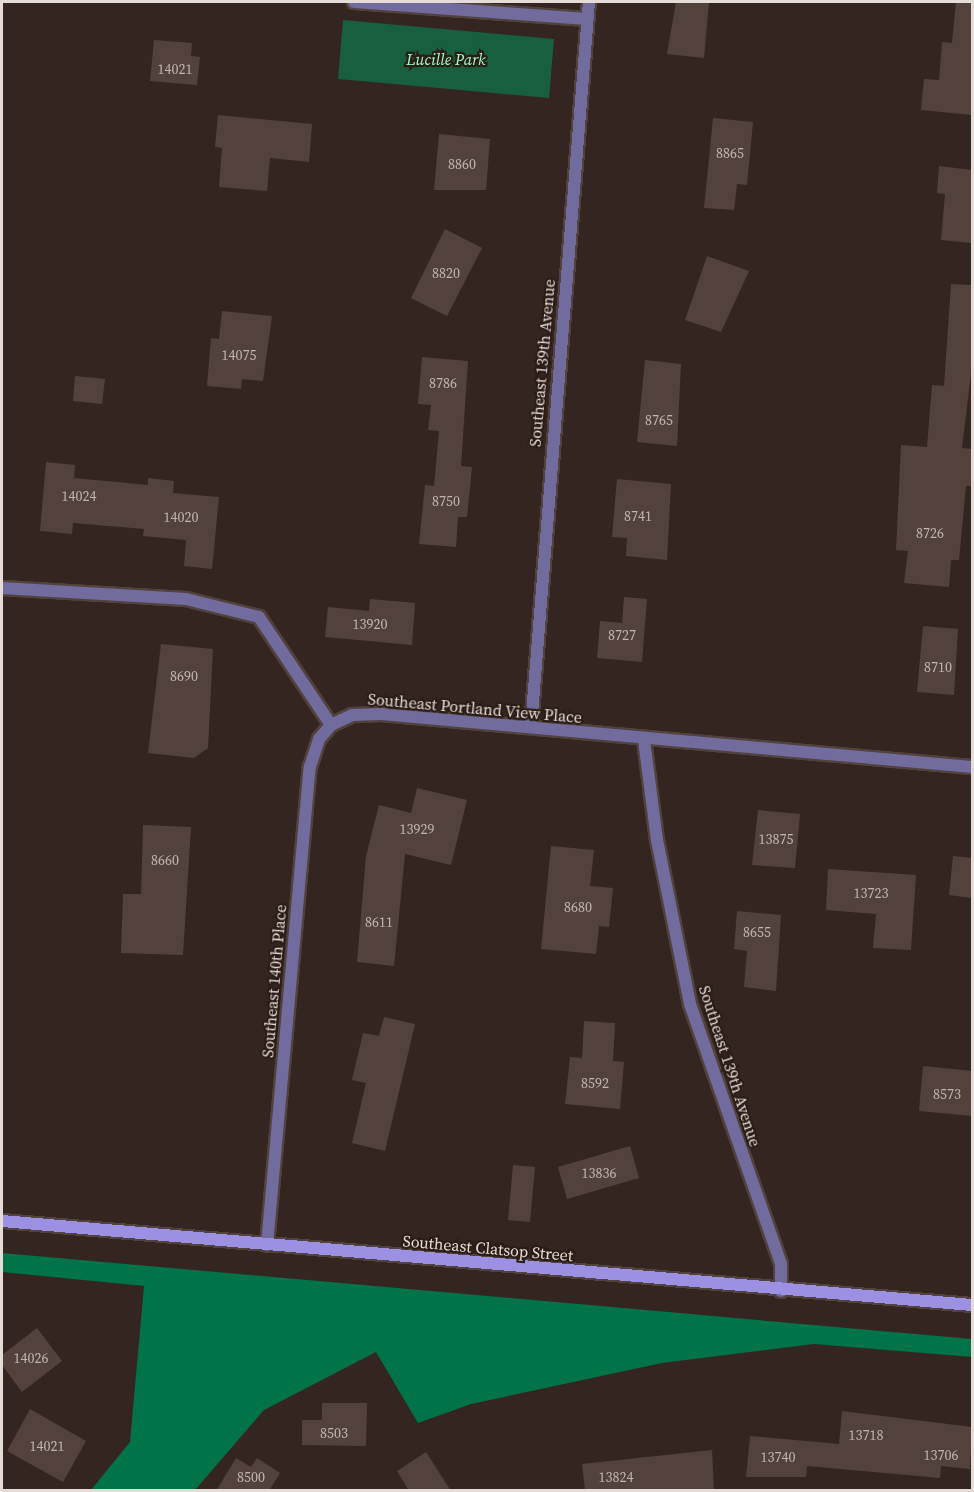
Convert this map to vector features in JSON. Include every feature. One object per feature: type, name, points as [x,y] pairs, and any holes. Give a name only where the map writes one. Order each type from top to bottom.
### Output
[{"type":"street","points":[[354,2],[587,19]]},
{"type":"street","name":"Southeast 139th Avenue","points":[[531,727],[589,2]]},
{"type":"street","points":[[2,588],[186,599],[259,617],[331,725]]},
{"type":"street","name":"Southeast Portland View Place","points":[[331,725],[352,715],[381,714],[531,727],[644,740],[972,767]]},
{"type":"street","name":"Southeast 140th Place","points":[[267,1245],[310,767],[319,739],[331,725]]},
{"type":"street","name":"Southeast 139th Avenue","points":[[644,740],[657,840],[690,1004],[781,1264],[781,1291]]},
{"type":"street","name":"Southeast Clatsop Street","points":[[2,1221],[781,1291],[972,1305]]},
{"type":"green space","name":"Lucille Park","points":[[343,20],[554,39],[549,98],[338,79]]},
{"type":"green space","points":[[2,1253],[972,1339],[972,1357],[814,1344],[662,1363],[471,1404],[418,1423],[376,1352],[264,1410],[195,1490],[91,1490],[130,1442],[144,1286],[2,1272]]},
{"type":"building","points":[[676,2],[709,2],[704,58],[667,54]]},
{"type":"building","points":[[956,2],[972,2],[972,115],[921,110],[924,79],[939,80],[942,42],[952,43]]},
{"type":"building","points":[[154,40],[192,43],[191,56],[200,57],[197,85],[150,81]]},
{"type":"building","points":[[218,115],[312,124],[309,162],[270,158],[267,191],[219,187],[222,148],[215,147]]},
{"type":"building","points":[[713,118],[753,122],[747,185],[737,184],[734,210],[704,208]]},
{"type":"building","points":[[439,134],[490,139],[486,190],[434,190]]},
{"type":"building","points":[[939,166],[972,170],[972,243],[941,240],[945,194],[937,193]]},
{"type":"building","points":[[445,229],[482,248],[447,316],[411,298]]},
{"type":"building","points":[[707,256],[749,271],[721,332],[685,320]]},
{"type":"building","points":[[951,284],[972,285],[972,365],[962,448],[972,449],[972,486],[966,486],[959,560],[951,560],[949,587],[904,583],[908,551],[896,550],[901,445],[927,447],[932,385],[944,386]]},
{"type":"building","points":[[222,311],[272,316],[263,381],[242,379],[241,389],[207,386],[211,338],[219,339]]},
{"type":"building","points":[[422,357],[468,361],[461,466],[472,467],[467,517],[458,517],[456,547],[419,544],[425,485],[434,486],[439,431],[428,430],[431,405],[418,404]]},
{"type":"building","points":[[645,360],[681,364],[677,446],[637,442]]},
{"type":"building","points":[[75,376],[105,379],[102,404],[73,401]]},
{"type":"building","points":[[46,462],[75,465],[74,478],[148,485],[148,478],[174,481],[173,493],[219,497],[212,569],[184,566],[186,540],[143,536],[144,529],[73,523],[72,534],[40,531]]},
{"type":"building","points":[[617,479],[671,484],[667,560],[626,556],[627,538],[612,537]]},
{"type":"building","points":[[624,597],[647,599],[642,662],[597,658],[600,621],[622,623]]},
{"type":"building","points":[[370,599],[415,603],[412,645],[325,637],[328,607],[369,611]]},
{"type":"building","points":[[923,626],[958,629],[954,695],[917,692]]},
{"type":"building","points":[[161,644],[213,649],[208,748],[194,758],[148,753]]},
{"type":"building","points":[[417,788],[467,800],[451,865],[405,854],[394,966],[357,962],[366,856],[379,805],[411,813]]},
{"type":"building","points":[[758,810],[800,814],[795,868],[752,865]]},
{"type":"building","points":[[143,825],[191,827],[183,955],[121,953],[123,894],[141,894]]},
{"type":"building","points":[[551,846],[594,850],[590,886],[613,888],[609,927],[599,926],[596,954],[541,949]]},
{"type":"building","points":[[953,856],[972,858],[972,898],[949,895]]},
{"type":"building","points":[[828,869],[916,875],[911,950],[873,948],[876,914],[826,910]]},
{"type":"building","points":[[737,911],[781,915],[776,991],[744,987],[747,951],[734,949]]},
{"type":"building","points":[[384,1017],[415,1024],[385,1151],[352,1143],[366,1083],[352,1080],[363,1033],[379,1036]]},
{"type":"building","points":[[584,1021],[615,1023],[613,1061],[624,1062],[620,1109],[565,1104],[570,1057],[582,1058]]},
{"type":"building","points":[[923,1066],[972,1071],[972,1116],[919,1111]]},
{"type":"building","points":[[630,1146],[639,1178],[567,1199],[558,1167]]},
{"type":"building","points":[[513,1165],[535,1167],[530,1222],[508,1220]]},
{"type":"building","points":[[37,1328],[62,1361],[22,1392],[2,1365],[2,1355]]},
{"type":"building","points":[[322,1403],[367,1403],[366,1446],[302,1445],[302,1420],[322,1420]]},
{"type":"building","points":[[30,1409],[86,1441],[63,1482],[7,1451]]},
{"type":"building","points":[[842,1411],[972,1427],[970,1469],[941,1466],[940,1478],[807,1466],[806,1477],[746,1477],[750,1436],[839,1444]]},
{"type":"building","points":[[712,1450],[714,1491],[585,1491],[582,1464]]},
{"type":"building","points":[[426,1452],[451,1491],[409,1491],[397,1471]]},
{"type":"building","points":[[236,1458],[251,1467],[257,1458],[280,1473],[269,1491],[216,1491]]}]
